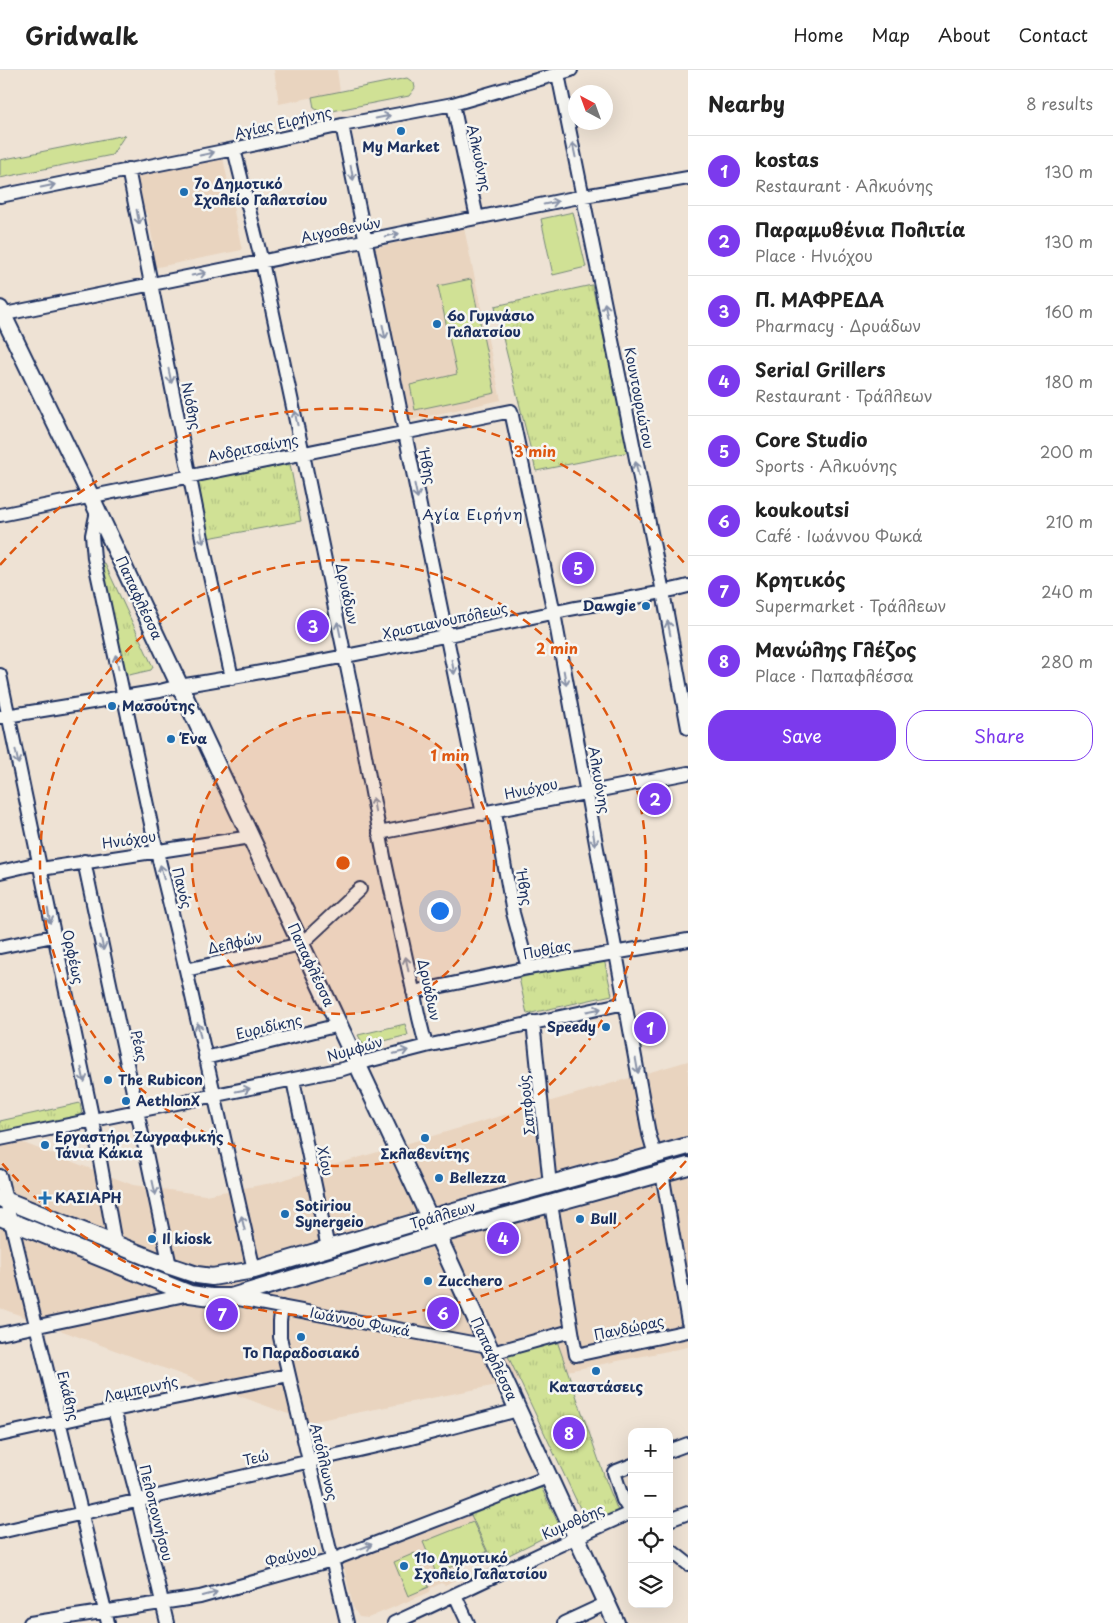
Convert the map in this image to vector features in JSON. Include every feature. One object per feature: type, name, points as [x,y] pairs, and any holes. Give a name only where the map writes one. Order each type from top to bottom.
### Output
[{"type":"street","name":"Αγίας Ειρήνης","points":[[0,196],[234,149],[342,125],[453,104],[571,70]]},
{"type":"street","name":"Κουντουριώτου","points":[[558,74],[584,196],[688,728]]},
{"type":"street","name":"Αλκυόνης","points":[[453,104],[477,218]]},
{"type":"street","name":"Ήβης","points":[[342,125],[446,636],[528,968]]},
{"type":"street","name":"Δρυάδων","points":[[234,149],[262,262],[362,739],[379,833],[426,1046]]},
{"type":"street","name":"Νιόβης","points":[[128,169],[232,678]]},
{"type":"street","name":"Αιγοσθενών","points":[[1,313],[584,196],[688,178]]},
{"type":"street","name":"Παπαφλέσσα","points":[[1,313],[94,504],[438,1235],[616,1623]]},
{"type":"street","name":"Αλκυόνης","points":[[511,411],[554,613],[615,952],[649,1134],[655,1155]]},
{"type":"street","name":"Ανδριτσαίνης","points":[[0,515],[94,504],[190,476],[511,411]]},
{"type":"street","name":"Πανός","points":[[94,504],[92,535],[94,558],[157,852],[186,970],[213,1096],[254,1270]]},
{"type":"street","name":"Χριστιανουπόλεως","points":[[4,716],[160,691],[345,657],[688,586]]},
{"type":"street","name":"Ορφέως","points":[[0,675],[4,716],[40,866],[53,936],[93,1121],[116,1244]]},
{"type":"street","name":"Ηνιόχου","points":[[379,833],[688,773]]},
{"type":"street","name":"Ηνιόχου","points":[[0,872],[157,852],[251,837]]},
{"type":"street","name":"Ρέας","points":[[84,861],[170,1266]]},
{"type":"street","points":[[301,944],[360,889]]},
{"type":"street","points":[[0,947],[53,936]]},
{"type":"street","name":"Πυθίας","points":[[413,992],[528,968],[688,940]]},
{"type":"street","name":"Δελφών","points":[[186,970],[301,944]]},
{"type":"street","name":"Νυμφών","points":[[93,1121],[343,1069],[426,1046],[625,1003]]},
{"type":"street","name":"Σαπφούς","points":[[534,1022],[550,1185]]},
{"type":"street","name":"Ευριδίκης","points":[[205,1058],[339,1026]]},
{"type":"street","name":"Χίου","points":[[293,1080],[328,1248]]},
{"type":"street","points":[[0,1139],[93,1121]]},
{"type":"street","name":"Τράλλεων","points":[[170,1266],[197,1274],[218,1276],[254,1270],[688,1146]]},
{"type":"street","name":"Τράλλεων","points":[[190,1294],[231,1297],[438,1235],[688,1166]]},
{"type":"street","points":[[662,1173],[688,1322]]},
{"type":"street","name":"Εκάβης","points":[[0,1176],[3,1222],[36,1326],[107,1617]]},
{"type":"street","points":[[3,1199],[170,1266]]},
{"type":"street","points":[[490,1350],[571,1332],[551,1204]]},
{"type":"street","points":[[3,1222],[190,1294]]},
{"type":"street","points":[[0,1334],[190,1294]]},
{"type":"street","name":"Ιωάννου Φωκά","points":[[231,1297],[490,1350]]},
{"type":"street","name":"Απόλλωνος","points":[[282,1307],[280,1337],[346,1622]]},
{"type":"street","name":"Πανδώρας","points":[[571,1332],[576,1355],[688,1330]]},
{"type":"street","name":"Λαμπρινής","points":[[0,1435],[288,1375]]},
{"type":"street","name":"Πελοποννήσου","points":[[114,1410],[138,1500],[167,1623]]},
{"type":"street","name":"Τεώ","points":[[0,1532],[407,1439],[518,1410]]},
{"type":"street","points":[[673,1450],[688,1444]]},
{"type":"street","points":[[628,1467],[614,1472],[623,1500],[628,1509]]},
{"type":"street","name":"Φαύνου","points":[[30,1623],[107,1617],[162,1602],[200,1597],[332,1560],[548,1476]]},
{"type":"street","points":[[673,1519],[688,1513]]},
{"type":"street","name":"Κυμοθόης","points":[[394,1623],[455,1596],[576,1536],[628,1515]]},
{"type":"street","points":[[673,1552],[687,1562]]},
{"type":"street","points":[[455,1596],[468,1623]]},
{"type":"street","points":[[564,1623],[607,1604]]},
{"type":"shaded area","points":[[274,70],[337,70],[340,92],[279,104]]},
{"type":"shaded area","name":"7ο Δημοτικό Σχολείο Γαλατσίου","points":[[222,153],[242,250],[153,268],[151,249],[154,247],[147,213],[142,214],[135,171]]},
{"type":"shaded area","name":"6ο Γυμνάσιο Γαλατσίου","points":[[464,228],[501,400],[410,420],[373,248]]},
{"type":"shaded area","points":[[688,1061],[688,1347],[310,1422],[0,1308],[0,1134],[133,1185],[205,1195],[272,1183]]},
{"type":"shaded area","name":"11ο Δημοτικό Σχολείο Γαλατσίου","points":[[471,1515],[489,1554],[461,1567],[464,1575],[445,1585],[441,1583],[431,1588],[430,1592],[368,1618],[359,1617],[353,1607],[343,1564]]},
{"type":"green space","points":[[407,78],[414,83],[415,88],[409,96],[322,113],[314,108],[312,97]]},
{"type":"green space","points":[[125,135],[112,155],[0,178],[0,160]]},
{"type":"green space","points":[[573,212],[586,267],[553,275],[541,219]]},
{"type":"green space","points":[[471,279],[495,393],[415,410],[410,385],[457,374],[438,286]]},
{"type":"green space","points":[[592,285],[629,452],[536,471],[495,306]]},
{"type":"green space","points":[[290,464],[301,521],[208,538],[198,481]]},
{"type":"green space","points":[[103,563],[153,667],[151,670],[129,675],[126,673]]},
{"type":"green space","points":[[604,959],[612,995],[527,1014],[519,978]]},
{"type":"green space","points":[[405,1024],[408,1035],[364,1046],[358,1035]]},
{"type":"green space","points":[[80,1103],[83,1120],[0,1137],[0,1121]]},
{"type":"green space","points":[[556,1338],[618,1511],[587,1523],[507,1354]]},
{"type":"green space","points":[[541,1487],[561,1529],[493,1563],[471,1515]]},
{"type":"green space","points":[[473,1522],[487,1552],[436,1573],[423,1542]]},
{"type":"green space","points":[[415,1553],[429,1587],[408,1596],[394,1562]]},
{"type":"place","name":"My Market","points":[[401,131]]},
{"type":"place","name":"7ο Δημοτικό Σχολείο Γαλατσίου","points":[[184,192]]},
{"type":"place","name":"6ο Γυμνάσιο Γαλατσίου","points":[[437,324]]},
{"type":"place","name":"Core Studio","points":[[578,568]]},
{"type":"place","name":"Dawgie","points":[[646,606]]},
{"type":"place","name":"Π. ΜΑΦΡΕΔΑ","points":[[313,626]]},
{"type":"place","name":"Μασούτης","points":[[112,706]]},
{"type":"place","name":"Ένα","points":[[171,739]]},
{"type":"place","name":"Παραμυθένια Πολιτία","points":[[655,799]]},
{"type":"place","name":"Speedy","points":[[606,1027]]},
{"type":"place","name":"kostas","points":[[650,1028]]},
{"type":"place","name":"The Rubicon","points":[[108,1080]]},
{"type":"place","name":"AethlonX","points":[[126,1101]]},
{"type":"place","name":"Σκλαβενίτης","points":[[425,1138]]},
{"type":"place","name":"Εργαστήρι Ζωγραφικής Τάνια Κάκια","points":[[45,1145]]},
{"type":"place","name":"Bellezza","points":[[439,1178]]},
{"type":"place","name":"ΚΑΣΙΑΡΗ","points":[[45,1198]]},
{"type":"place","name":"Sotiriou Synergeio","points":[[285,1214]]},
{"type":"place","name":"Bull","points":[[580,1219]]},
{"type":"place","name":"Serial Grillers","points":[[503,1238]]},
{"type":"place","name":"Il kiosk","points":[[152,1239]]},
{"type":"place","name":"Zucchero","points":[[428,1281]]},
{"type":"place","name":"koukoutsi","points":[[443,1313]]},
{"type":"place","name":"Κρητικός","points":[[222,1314]]},
{"type":"place","name":"Το Παραδοσιακό","points":[[301,1337]]},
{"type":"place","name":"Καταστάσεις","points":[[596,1371]]},
{"type":"place","name":"Μανώλης Γλέζος","points":[[569,1433]]},
{"type":"place","name":"11ο Δημοτικό Σχολείο Γαλατσίου","points":[[404,1566]]},
{"type":"district","name":"Αγία Ειρήνη","points":[[473,515]]}]
